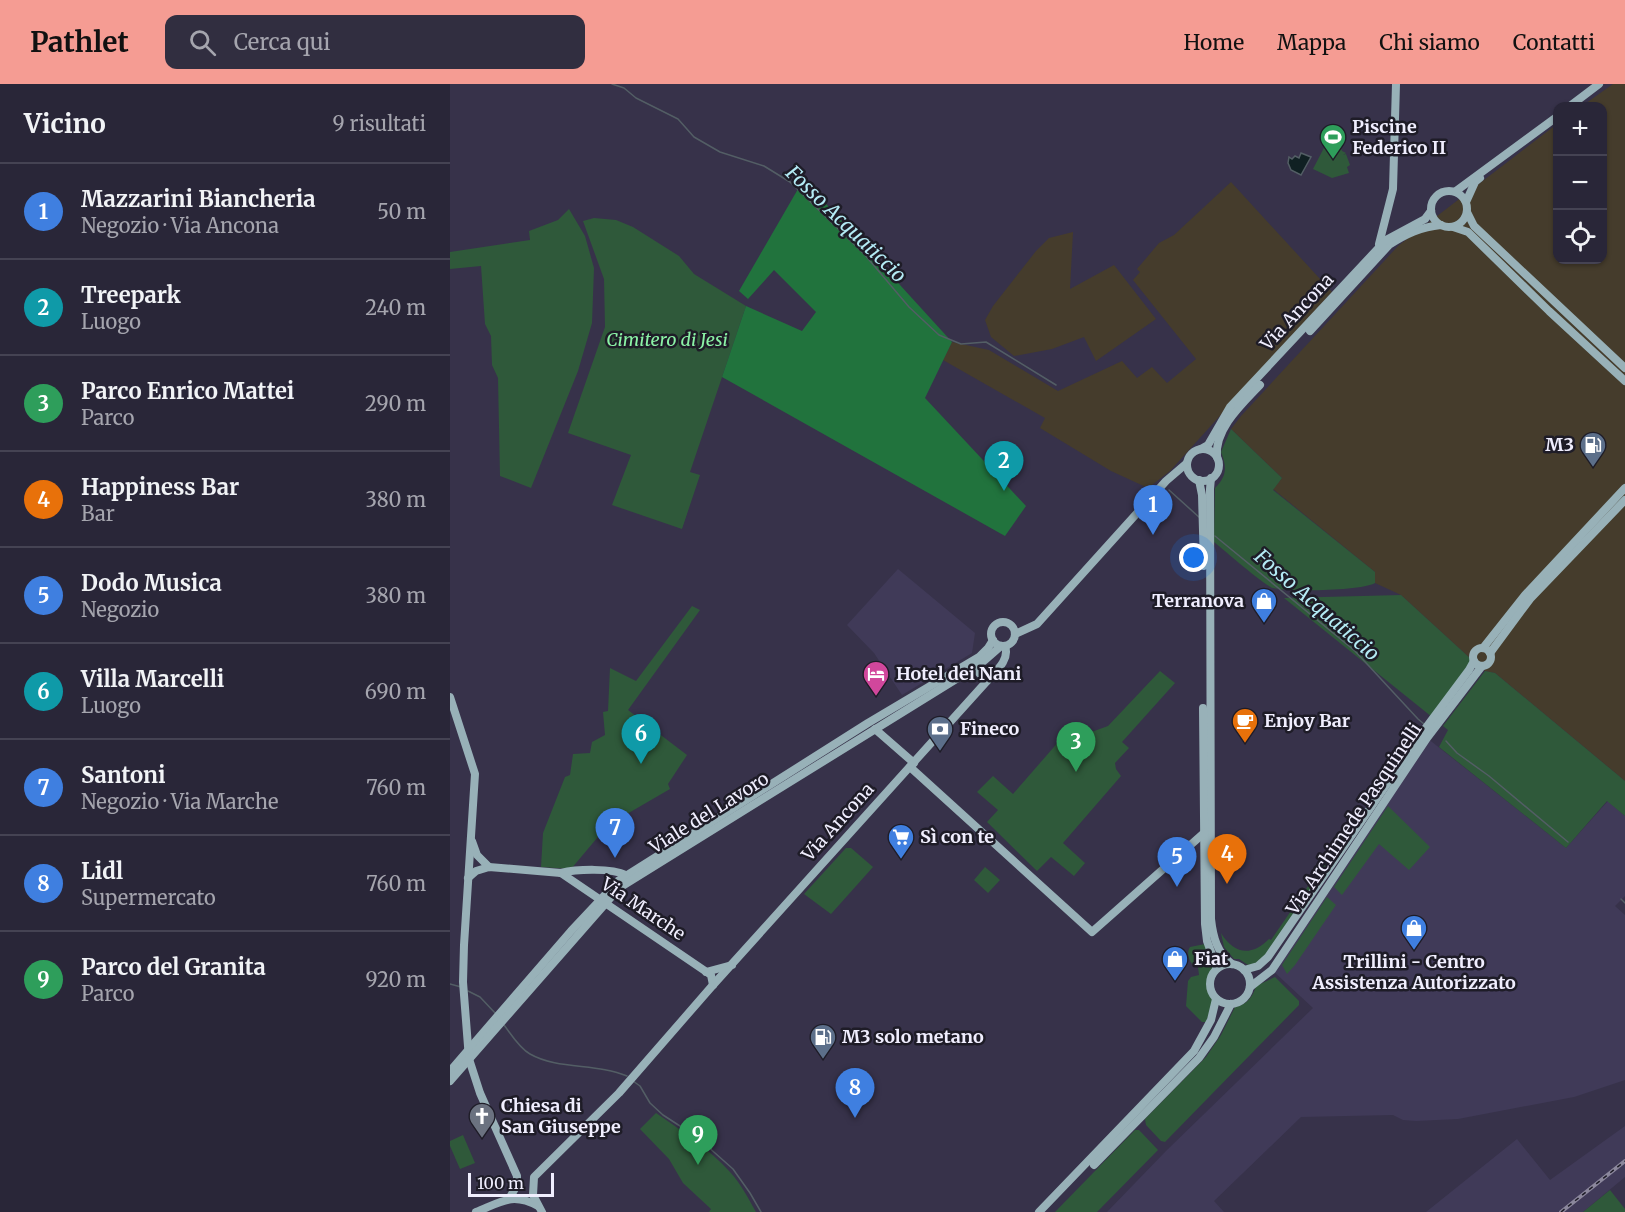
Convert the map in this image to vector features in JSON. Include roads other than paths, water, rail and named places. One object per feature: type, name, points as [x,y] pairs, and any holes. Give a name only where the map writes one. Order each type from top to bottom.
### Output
[{"type":"main road","points":[[1374,253],[1381,240],[1393,189],[1396,84]]},
{"type":"main road","points":[[1575,102],[1599,84]]},
{"type":"main road","name":"Via Ancona","points":[[1201,449],[1208,445],[1230,407],[1386,240],[1425,219],[1437,195],[1444,191],[1456,191],[1553,119]]},
{"type":"main road","name":"Via Ancona","points":[[1467,212],[1467,202],[1475,182],[1500,158]]},
{"type":"main road","points":[[1456,191],[1467,202]]},
{"type":"main road","points":[[1431,211],[1434,219],[1441,225]]},
{"type":"main road","points":[[1453,227],[1462,222],[1467,212]]},
{"type":"main road","points":[[1467,212],[1474,226],[1625,368]]},
{"type":"main road","name":"Via Ancona","points":[[1217,457],[1216,451],[1222,433],[1236,410],[1389,245],[1425,226],[1453,227]]},
{"type":"main road","points":[[1453,227],[1468,232],[1625,381]]},
{"type":"main road","points":[[1014,630],[1037,624],[1166,481],[1187,463],[1192,454],[1201,449],[1209,450],[1217,457],[1218,470],[1211,478],[1209,489],[1210,919],[1220,952],[1244,970],[1249,978],[1250,987],[1244,999],[1231,1004],[1223,1003],[1216,999],[1210,986],[1212,973],[1224,964],[1233,964]]},
{"type":"main road","points":[[1187,463],[1188,470],[1196,478],[1202,495],[1205,924],[1207,941],[1217,968]]},
{"type":"main road","points":[[1166,481],[1211,478]]},
{"type":"main road","name":"Via Archimede Pasquinelli","points":[[1487,651],[1525,595],[1625,488]]},
{"type":"main road","name":"Via Archimede Pasquinelli","points":[[1250,987],[1272,970],[1478,663],[1475,652],[1487,651],[1530,599],[1625,500]]},
{"type":"main road","name":"Viale del Lavoro","points":[[450,1081],[491,1029],[515,1001],[603,901],[626,875],[868,723],[979,657],[993,640],[992,629],[996,624],[1007,622],[1014,630],[1014,640],[974,668],[626,884],[603,901]]},
{"type":"main road","points":[[993,640],[1003,646]]},
{"type":"main road","name":"Via Ancona","points":[[534,1177],[619,1093],[713,985],[987,681],[1002,664],[1007,653],[1003,646]]},
{"type":"main road","name":"Via Archimede Pasquinelli","points":[[1244,970],[1251,970],[1268,957],[1478,663],[1490,661],[1487,651]]},
{"type":"main road","points":[[974,668],[987,681]]},
{"type":"main road","points":[[450,697],[475,774],[463,982],[469,1059],[480,1093],[517,1176],[517,1185],[509,1199]]},
{"type":"main road","points":[[875,729],[1092,932],[1204,833]]},
{"type":"main road","points":[[471,837],[474,850],[489,867]]},
{"type":"main road","points":[[469,861],[482,861]]},
{"type":"main road","points":[[468,878],[476,871],[489,867]]},
{"type":"main road","name":"Via Marche","points":[[489,867],[561,873],[576,870],[615,871],[626,875]]},
{"type":"main road","name":"Via Marche","points":[[561,873],[706,972],[713,978],[713,985]]},
{"type":"main road","points":[[706,972],[732,964]]},
{"type":"main road","points":[[1039,1212],[1194,1051],[1211,1020],[1216,999]]},
{"type":"main road","points":[[1047,1212],[1199,1058],[1214,1037],[1231,1004]]},
{"type":"main road","name":"Viale del Lavoro","points":[[450,1071],[491,1029]]},
{"type":"main road","points":[[517,1176],[526,1179],[534,1177],[532,1188],[540,1209]]},
{"type":"main road","points":[[476,1212],[509,1199],[520,1198],[540,1209]]},
{"type":"waterway","name":"Fosso Acquaticcio","points":[[612,84],[624,88],[636,98],[678,119],[694,137],[720,152],[764,166],[790,182],[865,255],[909,307],[939,335],[961,344],[986,342],[1056,385]]},
{"type":"waterway","points":[[1169,490],[1200,518]]},
{"type":"waterway","name":"Fosso Acquaticcio","points":[[1215,536],[1355,651],[1424,724]]},
{"type":"waterway","name":"Fosso Acquaticcio","points":[[1446,741],[1457,753],[1489,776],[1568,842]]},
{"type":"waterway","name":"Fosso Acquaticcio","points":[[1621,899],[1625,903]]},
{"type":"waterway","points":[[450,984],[461,987]]},
{"type":"waterway","points":[[468,991],[480,997],[496,1014]]},
{"type":"waterway","points":[[504,1025],[522,1048],[541,1059],[565,1065],[603,1069],[627,1076]]},
{"type":"waterway","points":[[633,1081],[640,1086],[650,1103],[663,1115],[697,1137],[733,1169],[761,1212]]},
{"type":"railway","points":[[1561,1212],[1625,1161]]},
{"type":"place","name":"Piscine Federico II","points":[[1333,160]]},
{"type":"place","name":"M3","points":[[1593,468]]},
{"type":"place","name":"Treepark","points":[[1004,491]]},
{"type":"place","name":"Mazzarini Biancheria","points":[[1153,535]]},
{"type":"place","name":"Terranova","points":[[1264,624]]},
{"type":"place","name":"Hotel dei Nani","points":[[876,697]]},
{"type":"place","name":"Enjoy Bar","points":[[1245,744]]},
{"type":"place","name":"Fineco","points":[[940,752]]},
{"type":"place","name":"Villa Marcelli","points":[[641,764]]},
{"type":"place","name":"Parco Enrico Mattei","points":[[1076,772]]},
{"type":"place","name":"Santoni","points":[[615,858]]},
{"type":"place","name":"Sì con te","points":[[901,860]]},
{"type":"place","name":"Happiness Bar","points":[[1227,884]]},
{"type":"place","name":"Dodo Musica","points":[[1177,887]]},
{"type":"place","name":"Trillini - Centro Assistenza Autorizzato","points":[[1414,951]]},
{"type":"place","name":"Fiat","points":[[1175,982]]},
{"type":"place","name":"M3 solo metano","points":[[823,1060]]},
{"type":"place","name":"Lidl","points":[[855,1118]]},
{"type":"place","name":"Chiesa di San Giuseppe","points":[[482,1139]]},
{"type":"place","name":"Parco del Granita","points":[[698,1165]]},
{"type":"park label","name":"Cimitero di Jesi","points":[[667,340]]}]
